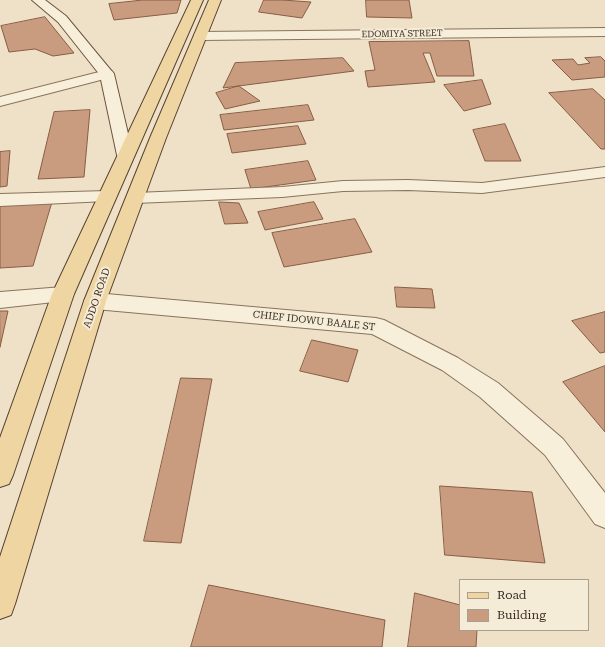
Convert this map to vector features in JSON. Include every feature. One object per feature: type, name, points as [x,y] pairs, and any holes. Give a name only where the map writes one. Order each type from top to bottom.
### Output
[{"type":"main road","points":[[0,475],[63,294],[125,155],[197,0]]},
{"type":"main road","name":"ADDO ROAD","points":[[0,604],[95,301],[214,0]]},
{"type":"street","points":[[38,0],[62,19],[107,74],[125,155]]},
{"type":"street","name":"EDOMIYA STREET","points":[[200,36],[605,32]]},
{"type":"street","points":[[0,102],[107,74]]},
{"type":"street","points":[[135,198],[282,192],[343,186],[408,185],[482,188],[605,172]]},
{"type":"street","points":[[0,200],[107,196]]},
{"type":"street","points":[[0,300],[63,294]]},
{"type":"street","name":"CHIEF IDOWU BAALE ST","points":[[95,301],[376,326],[450,364],[489,390],[554,447],[605,515]]},
{"type":"building","points":[[143,0],[181,0],[177,13],[114,20],[109,4]]},
{"type":"building","points":[[264,0],[311,2],[302,18],[259,12]]},
{"type":"building","points":[[366,0],[409,0],[412,18],[367,17]]},
{"type":"building","points":[[45,17],[74,53],[53,56],[35,49],[9,52],[1,26]]},
{"type":"building","points":[[469,41],[474,76],[437,76],[430,53],[423,53],[435,82],[368,87],[365,71],[375,70],[369,42]]},
{"type":"building","points":[[601,57],[605,61],[605,77],[572,80],[552,60],[573,59],[578,65],[590,63],[585,58]]},
{"type":"building","points":[[343,58],[354,71],[223,88],[235,63]]},
{"type":"building","points":[[482,80],[491,104],[464,111],[444,85]]},
{"type":"building","points":[[239,86],[260,101],[225,109],[216,93]]},
{"type":"building","points":[[593,89],[605,100],[605,149],[601,149],[549,93]]},
{"type":"building","points":[[308,105],[314,120],[224,130],[220,115]]},
{"type":"building","points":[[90,110],[84,177],[38,179],[54,112]]},
{"type":"building","points":[[505,124],[521,161],[485,161],[473,130]]},
{"type":"building","points":[[298,126],[306,144],[232,153],[227,134]]},
{"type":"building","points":[[10,151],[7,186],[0,187],[0,152]]},
{"type":"building","points":[[308,161],[316,180],[251,189],[245,170]]},
{"type":"building","points":[[52,202],[33,266],[0,268],[0,204]]},
{"type":"building","points":[[219,202],[239,203],[248,223],[225,224]]},
{"type":"building","points":[[314,202],[323,219],[265,230],[258,212]]},
{"type":"building","points":[[355,219],[372,252],[284,267],[272,233]]},
{"type":"building","points":[[395,287],[432,289],[435,308],[397,307]]},
{"type":"building","points":[[0,311],[8,311],[0,347]]},
{"type":"building","points":[[605,312],[605,352],[600,353],[572,321]]},
{"type":"building","points":[[312,340],[358,350],[348,382],[300,371]]},
{"type":"building","points":[[605,366],[605,432],[563,382]]},
{"type":"building","points":[[181,378],[212,379],[181,543],[144,541]]},
{"type":"building","points":[[440,486],[532,492],[545,563],[445,555]]},
{"type":"building","points":[[209,585],[385,620],[382,647],[191,647]]},
{"type":"building","points":[[415,593],[459,605],[459,631],[477,631],[476,647],[408,647]]}]
